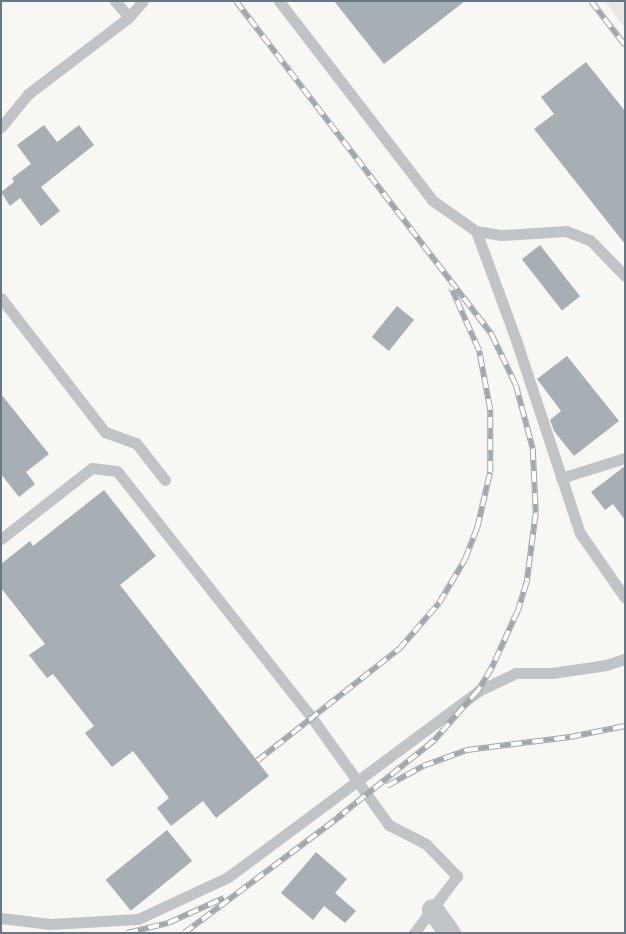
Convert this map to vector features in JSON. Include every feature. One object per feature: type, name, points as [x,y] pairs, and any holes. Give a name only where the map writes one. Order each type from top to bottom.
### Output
[{"type":"street","points":[[433,910],[450,933]]},
{"type":"lane","points":[[115,1],[129,17]]},
{"type":"lane","points":[[1,127],[28,94],[129,17],[143,1]]},
{"type":"lane","points":[[279,1],[432,200],[476,231],[502,235],[566,231],[590,240],[625,276]]},
{"type":"lane","points":[[476,231],[516,340],[580,533],[625,598]]},
{"type":"lane","points":[[1,298],[104,432],[136,443],[165,480]]},
{"type":"lane","points":[[561,478],[625,458]]},
{"type":"lane","points":[[1,539],[92,468],[117,471],[358,779],[389,825],[426,844],[457,876],[414,933]]},
{"type":"lane","points":[[1,918],[50,924],[138,919],[228,877],[478,691],[516,673],[552,673],[606,665],[625,659]]},
{"type":"shaded area","points":[[604,1],[625,1],[625,28]]},
{"type":"building","points":[[334,1],[465,1],[384,64]]},
{"type":"building","points":[[586,62],[625,111],[625,244],[534,129],[554,114],[541,97]]},
{"type":"building","points":[[44,125],[57,142],[79,125],[94,145],[41,187],[60,211],[41,226],[20,198],[10,206],[1,192],[14,182],[12,178],[31,164],[17,145]]},
{"type":"building","points":[[540,245],[580,296],[562,310],[522,259]]},
{"type":"building","points":[[397,306],[414,320],[389,351],[372,337]]},
{"type":"building","points":[[567,356],[619,421],[574,456],[554,431],[550,420],[561,411],[537,379]]},
{"type":"building","points":[[1,394],[49,454],[26,472],[35,484],[19,497],[1,474]]},
{"type":"building","points":[[625,466],[625,520],[613,504],[605,510],[591,492]]},
{"type":"building","points":[[104,490],[156,556],[120,585],[269,776],[216,818],[203,801],[171,826],[157,808],[169,798],[133,751],[112,767],[85,733],[94,726],[53,674],[47,678],[29,655],[45,644],[1,588],[1,564],[30,541],[33,546]]},
{"type":"building","points":[[167,830],[192,861],[131,911],[106,880]]},
{"type":"building","points":[[316,852],[347,879],[335,893],[356,911],[345,923],[324,906],[313,920],[281,893]]},
{"type":"railway","points":[[236,1],[492,335],[516,385],[533,449],[536,513],[527,582],[518,611],[492,668],[478,691],[434,741],[338,818]]},
{"type":"railway","points":[[591,1],[625,45]]},
{"type":"railway","points":[[257,761],[399,649],[439,603],[465,559],[477,528],[490,472],[490,410],[479,351],[451,288]]},
{"type":"railway","points":[[387,786],[423,766],[467,750],[570,737],[625,726]]},
{"type":"railway","points":[[184,933],[343,814]]},
{"type":"railway","points":[[127,933],[168,923],[224,898]]}]
